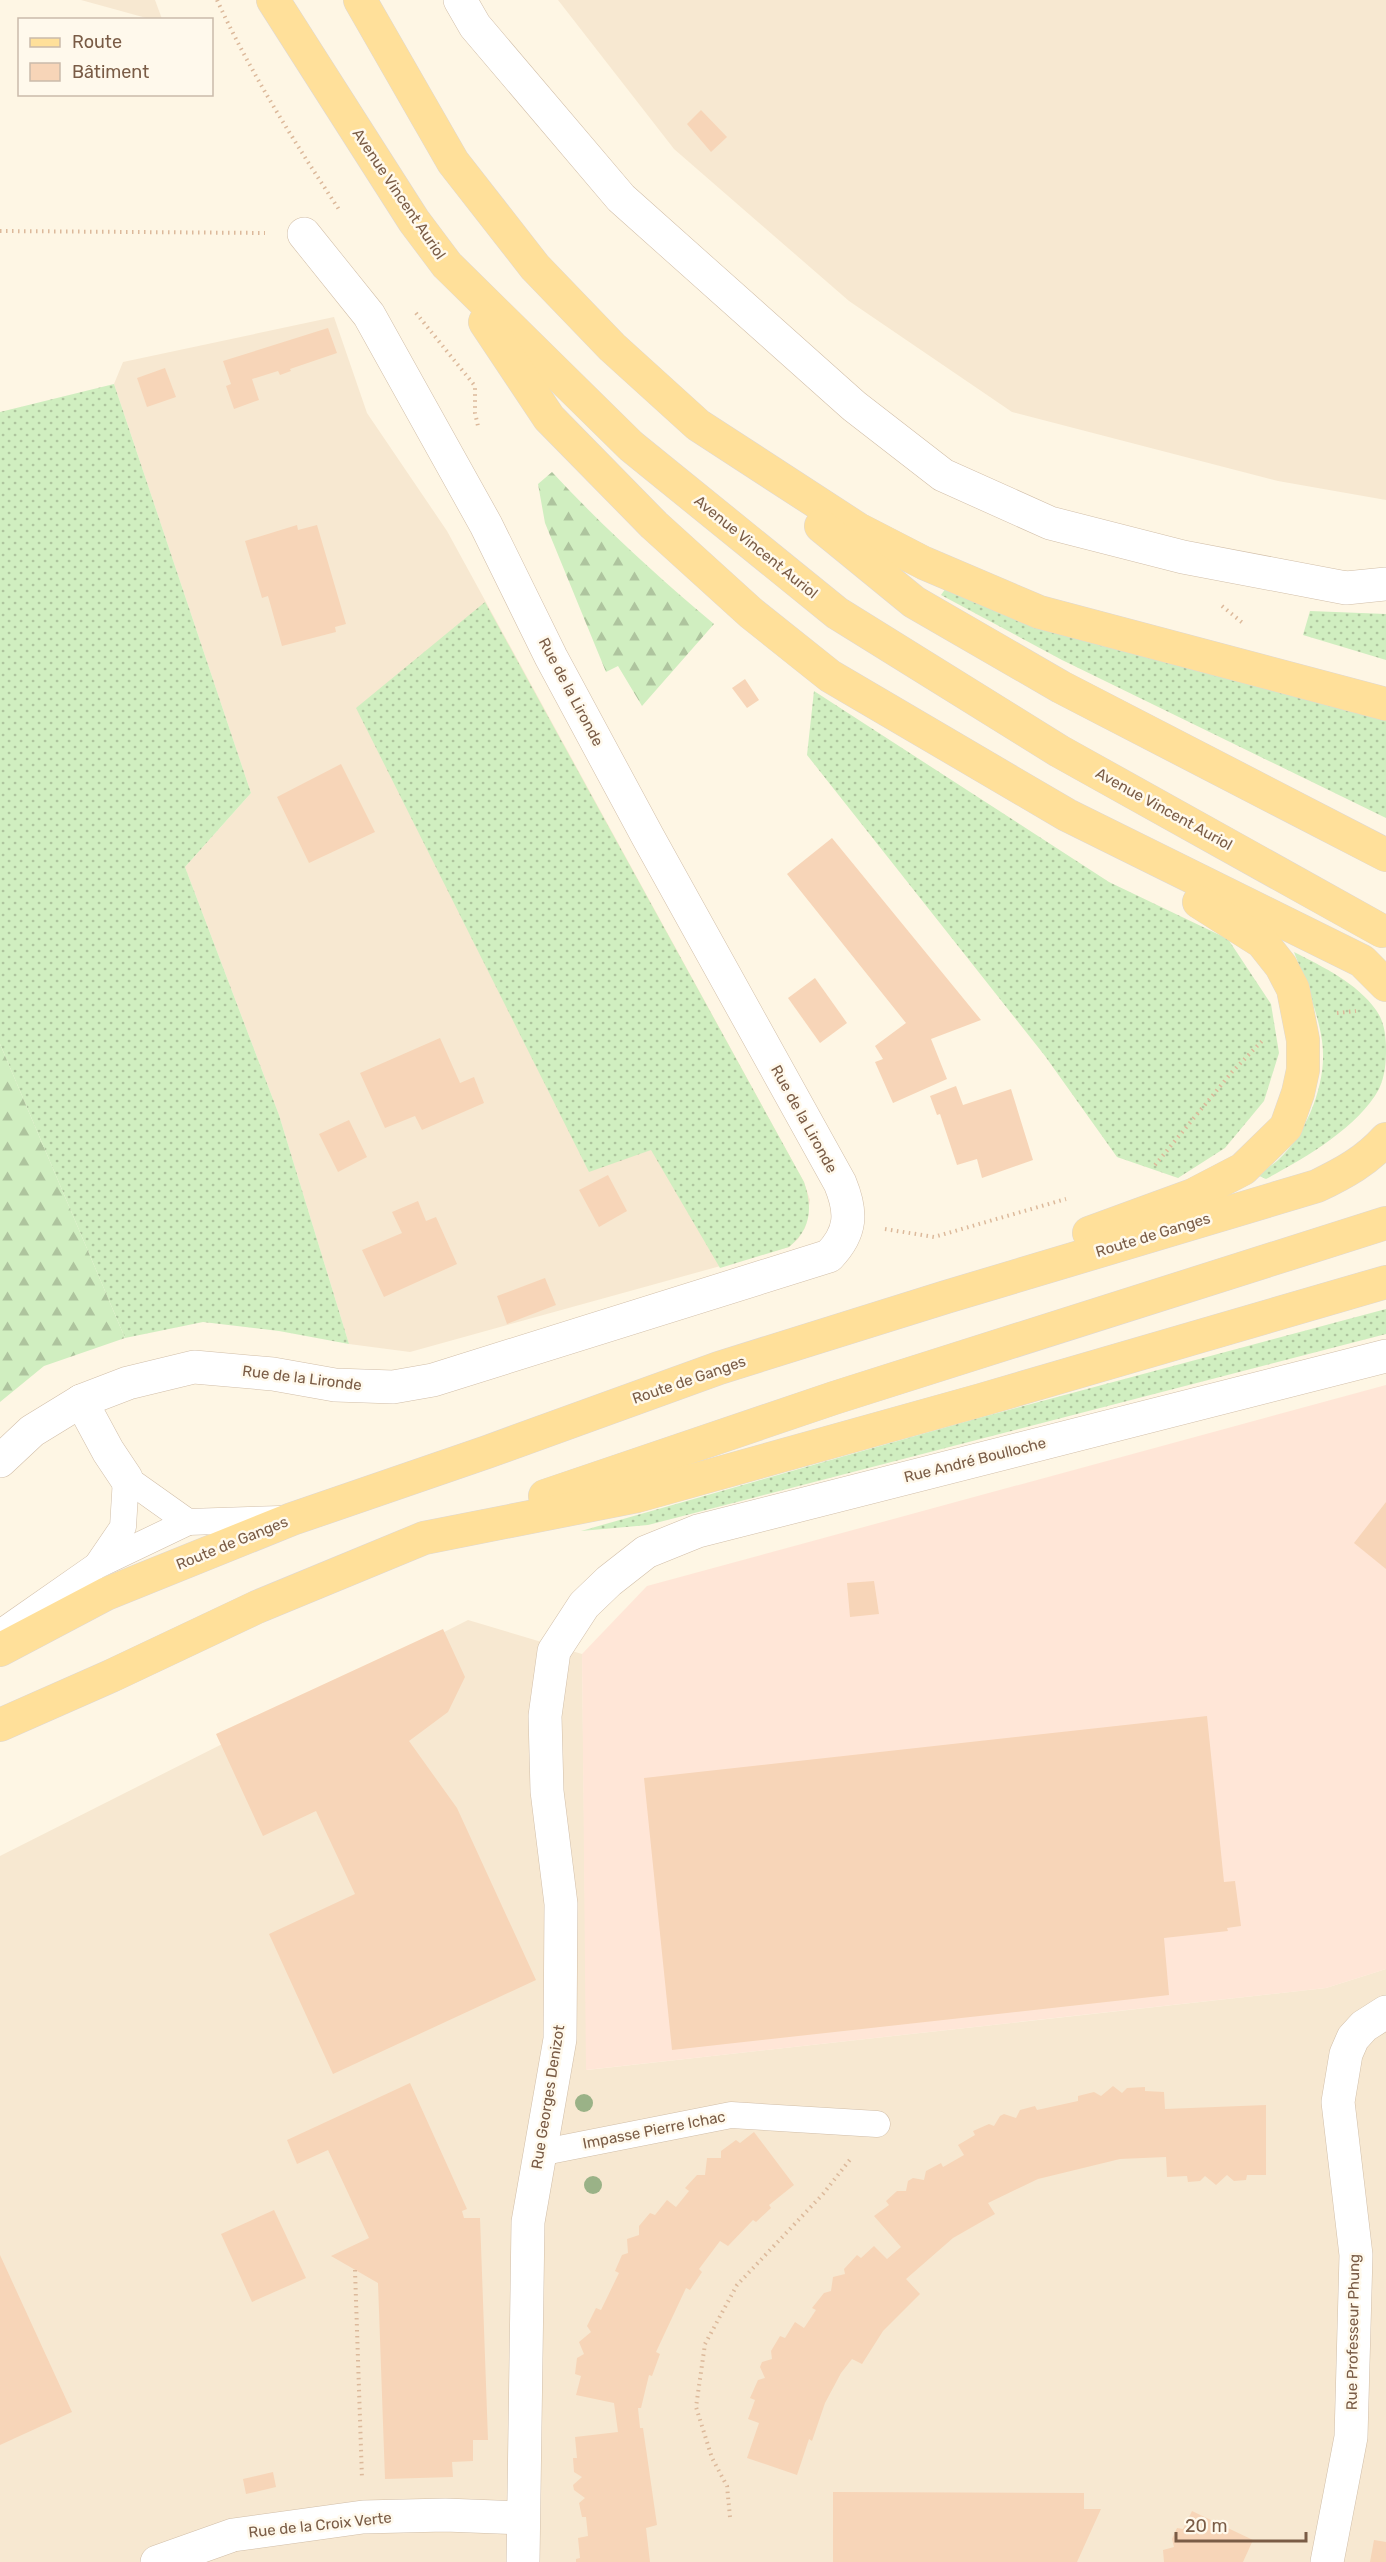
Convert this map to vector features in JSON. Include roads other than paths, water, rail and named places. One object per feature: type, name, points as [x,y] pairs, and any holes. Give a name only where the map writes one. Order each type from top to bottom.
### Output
[{"type":"main road","name":"Avenue Vincent Auriol","points":[[273,0],[414,221],[447,265],[631,446],[837,613],[1059,751],[1382,931]]},
{"type":"main road","points":[[360,0],[453,162],[535,267],[612,347],[698,425],[914,602],[1061,687],[1386,855]]},
{"type":"main road","points":[[447,265],[549,418],[654,525],[751,613],[830,676],[1067,815],[1171,886],[1224,916],[1262,942],[1293,989],[1303,1040],[1303,1070],[1298,1093],[1286,1127],[1243,1169],[1193,1195],[987,1268],[946,1297]]},
{"type":"main road","points":[[698,425],[858,529],[924,563],[1029,608],[1386,704]]},
{"type":"main road","points":[[1067,815],[1362,961],[1383,981]]},
{"type":"main road","name":"Route de Ganges","points":[[0,1650],[106,1594],[292,1519],[487,1452],[719,1368],[946,1297],[1317,1186],[1350,1170],[1372,1154],[1386,1139]]},
{"type":"main road","points":[[0,1725],[257,1607],[424,1538],[834,1398],[1386,1223]]},
{"type":"main road","points":[[424,1538],[637,1496],[992,1397],[1386,1282]]},
{"type":"street","points":[[460,0],[475,26],[621,198],[854,406],[943,475],[1050,523],[1172,554],[1346,588],[1386,584]]},
{"type":"street","name":"Rue de la Lironde","points":[[0,1461],[32,1431],[81,1401],[128,1383],[194,1367],[273,1374],[335,1385],[393,1387],[433,1380],[829,1256],[839,1245],[848,1223],[848,1204],[840,1183],[551,657],[486,525],[369,315],[304,234]]},
{"type":"street","name":"Rue André Boulloche","points":[[584,1605],[609,1581],[646,1552],[698,1531],[1386,1356]]},
{"type":"street","points":[[81,1401],[108,1451],[126,1478]]},
{"type":"street","name":"Rue Georges Denizot","points":[[523,2562],[528,2222],[560,2039],[561,1904],[548,1791],[545,1716],[554,1651],[584,1605]]},
{"type":"street","name":"Rue Professeur Phung","points":[[1327,2562],[1351,2437],[1356,2255],[1338,2102],[1346,2054],[1353,2038],[1364,2026],[1386,2012]]},
{"type":"street","name":"Rue de la Croix Verte","points":[[157,2562],[239,2534],[363,2517],[445,2515],[523,2518]]},
{"type":"lane","points":[[126,1478],[188,1522]]},
{"type":"lane","points":[[96,1566],[123,1527],[126,1478]]},
{"type":"lane","points":[[0,1633],[96,1566],[188,1522],[292,1519]]},
{"type":"lane","name":"Impasse Pierre Ichac","points":[[539,2153],[731,2115],[877,2124]]}]
